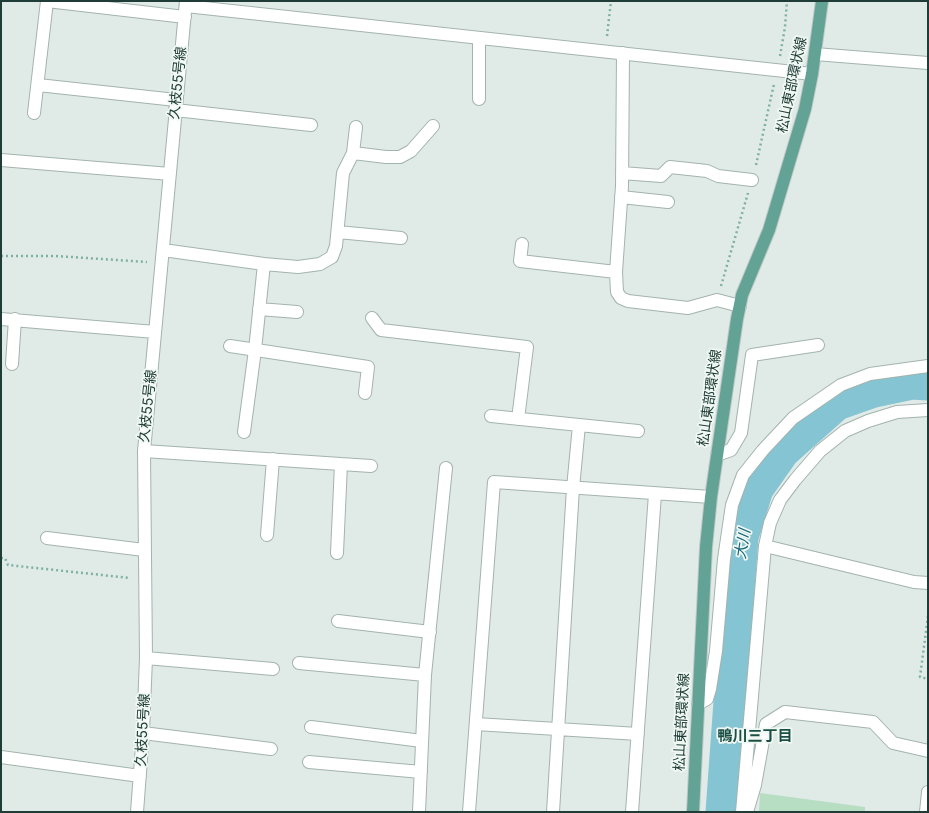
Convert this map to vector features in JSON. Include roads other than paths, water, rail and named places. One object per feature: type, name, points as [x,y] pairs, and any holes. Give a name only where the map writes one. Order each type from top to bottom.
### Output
[{"type":"main road","name":"松山東部環状線","points":[[693,812],[706,547],[711,497],[737,319],[742,295],[769,230],[805,109],[812,74],[822,1]]},
{"type":"street","points":[[34,113],[47,1],[186,8],[812,74]]},
{"type":"street","name":"久枝55号線","points":[[137,812],[143,733],[146,658],[144,451],[186,8]]},
{"type":"street","points":[[479,38],[479,99]]},
{"type":"street","points":[[623,53],[622,173],[616,292],[621,298],[628,301],[688,308],[717,300],[740,306]]},
{"type":"street","points":[[815,54],[928,63]]},
{"type":"street","points":[[38,85],[311,125]]},
{"type":"street","points":[[353,153],[400,157],[411,152],[433,126]]},
{"type":"street","points":[[163,250],[264,264],[298,267],[320,264],[332,257],[336,246],[338,232],[343,172],[353,153],[356,127]]},
{"type":"street","points":[[1,160],[170,174]]},
{"type":"street","points":[[622,173],[661,176],[670,167],[707,171],[718,176],[752,180]]},
{"type":"street","points":[[621,197],[668,202]]},
{"type":"street","points":[[338,232],[401,238]]},
{"type":"street","points":[[522,244],[520,261],[616,272]]},
{"type":"street","points":[[244,432],[255,350],[264,264]]},
{"type":"street","points":[[259,309],[297,312]]},
{"type":"street","points":[[372,318],[381,330],[527,347],[518,419]]},
{"type":"street","points":[[1,319],[155,332]]},
{"type":"street","points":[[12,364],[15,319]]},
{"type":"street","points":[[717,455],[731,450],[741,433],[752,355],[818,345]]},
{"type":"street","points":[[230,346],[368,367],[365,393]]},
{"type":"street","points":[[698,704],[706,699],[710,689],[716,650],[724,558],[732,505],[743,475],[763,450],[793,418],[841,385],[870,374],[928,366]]},
{"type":"street","points":[[742,812],[765,546],[770,523],[780,500],[794,480],[820,451],[845,431],[868,421],[897,412],[928,410]]},
{"type":"street","points":[[490,416],[638,430]]},
{"type":"street","points":[[553,812],[573,488],[579,425]]},
{"type":"street","points":[[144,451],[372,466]]},
{"type":"street","points":[[267,535],[273,459]]},
{"type":"street","points":[[337,553],[341,464]]},
{"type":"street","points":[[419,812],[425,675],[446,468]]},
{"type":"street","points":[[469,812],[494,482],[711,497]]},
{"type":"street","points":[[632,812],[655,494]]},
{"type":"street","points":[[47,538],[144,550]]},
{"type":"street","points":[[765,546],[914,582],[928,583]]},
{"type":"street","points":[[338,621],[430,632]]},
{"type":"street","points":[[146,658],[273,669]]},
{"type":"street","points":[[299,663],[425,675]]},
{"type":"street","points":[[747,812],[755,785],[766,724],[785,712],[874,722],[893,743],[928,751]]},
{"type":"street","points":[[476,724],[638,734]]},
{"type":"street","points":[[311,727],[422,741]]},
{"type":"street","points":[[143,733],[271,749]]},
{"type":"street","points":[[1,758],[140,776]]},
{"type":"street","points":[[309,762],[421,772]]},
{"type":"street","points":[[926,812],[928,792]]},
{"type":"waterway","name":"大川","points":[[722,812],[742,537],[757,489],[783,452],[837,404],[874,391],[912,383],[928,384]]},
{"type":"district","name":"鴨川三丁目","points":[[755,736]]}]
